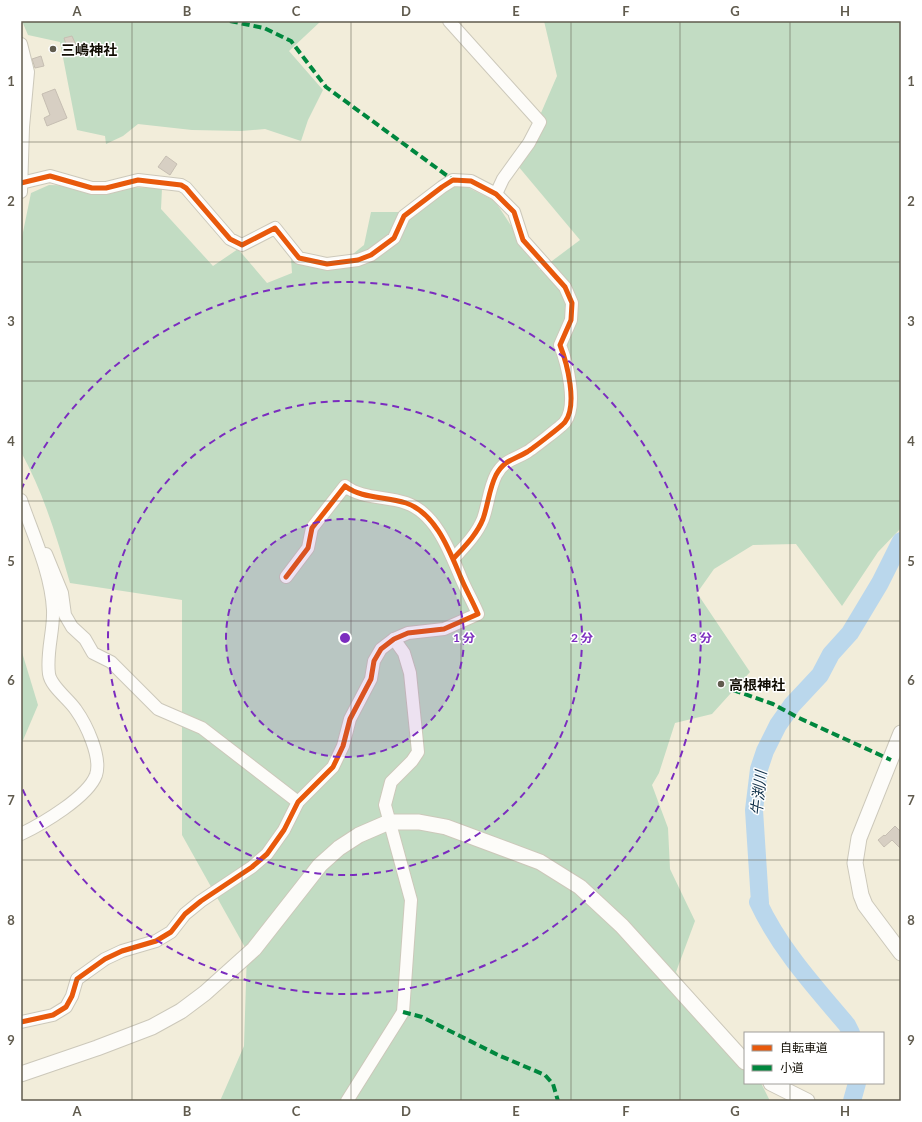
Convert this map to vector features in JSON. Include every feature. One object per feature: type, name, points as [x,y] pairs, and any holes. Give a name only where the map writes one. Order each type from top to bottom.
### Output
[{"type":"street","points":[[449,21],[540,122],[529,143],[503,179],[496,194]]},
{"type":"street","points":[[21,44],[28,72],[23,127],[21,192]]},
{"type":"street","points":[[21,183],[50,176],[92,188],[106,188],[138,180],[181,185],[186,188],[230,239],[242,245],[275,228],[296,256],[327,264],[358,260],[371,255],[394,238],[404,216],[453,180],[471,181],[496,194],[514,212],[523,240],[565,286],[572,303],[571,320],[560,345],[569,370],[571,390],[570,411],[565,422],[527,452],[508,460],[496,475],[482,520],[472,537],[454,558]]},
{"type":"street","points":[[21,1022],[53,1015],[66,1007],[72,996],[77,979],[105,959],[122,951],[156,941],[171,932],[186,914],[201,901],[252,867],[267,854],[284,830],[298,802],[332,767],[343,746],[350,718],[371,680],[374,662],[381,649],[394,639],[408,633],[444,629],[478,614],[461,578],[454,558],[445,541],[429,519],[416,508],[406,503],[353,492],[344,486],[312,528],[308,548],[286,577]]},
{"type":"street","points":[[21,500],[50,588],[53,612],[48,658],[49,676],[76,709],[86,726],[97,758],[96,773],[92,782],[73,802],[40,825],[21,834]]},
{"type":"street","points":[[35,540],[49,558],[62,593],[65,615],[72,628],[85,639],[93,653],[111,662],[158,709],[202,728],[298,802]]},
{"type":"street","points":[[347,1101],[403,1012],[411,900],[385,805],[391,782],[412,761],[418,752],[410,673],[404,653],[394,639]]},
{"type":"street","points":[[901,733],[858,838],[855,863],[865,905],[901,954]]},
{"type":"street","points":[[21,1074],[152,1027],[181,1011],[205,993],[254,949],[320,866],[335,852],[359,835],[389,822],[419,822],[446,827],[540,862],[558,872],[580,887],[602,907],[744,1061]]},
{"type":"street","points":[[773,1084],[807,1101]]},
{"type":"green space","points":[[22,21],[321,21],[289,51],[323,90],[308,120],[301,141],[265,129],[241,131],[192,130],[138,124],[123,136],[106,144],[105,136],[77,130],[60,42],[28,35]]},
{"type":"green space","points":[[544,21],[901,21],[901,528],[878,552],[842,606],[796,544],[753,545],[714,569],[697,593],[750,672],[712,714],[675,723],[659,773],[652,785],[668,828],[670,869],[695,921],[676,972],[726,1046],[744,1061],[744,1084],[762,1084],[770,1101],[220,1101],[244,1046],[247,951],[182,835],[182,600],[70,583],[55,533],[43,500],[37,484],[21,452],[21,242],[31,193],[49,185],[162,188],[161,209],[213,266],[238,249],[267,283],[292,273],[291,259],[299,261],[343,262],[364,245],[371,212],[402,212],[459,183],[495,201],[540,270],[580,240],[518,166],[557,76]]},
{"type":"green space","points":[[21,649],[38,705],[21,745]]},
{"type":"building","points":[[72,36],[76,45],[67,48],[64,38]]},
{"type":"building","points":[[41,56],[44,66],[35,68],[32,59]]},
{"type":"building","points":[[55,89],[67,118],[47,126],[44,118],[50,115],[42,94]]},
{"type":"building","points":[[166,156],[177,164],[170,175],[158,167]]},
{"type":"building","points":[[895,826],[901,832],[901,849],[892,840],[884,847],[878,840],[884,835],[885,836]]},
{"type":"waterway","name":"牛渕川","points":[[850,1032],[847,1025],[787,951],[758,902],[760,903],[754,810],[759,769],[765,751],[778,725],[792,705],[820,675],[831,654],[850,633],[880,583],[901,541]]},
{"type":"waterway","name":"牛渕川","points":[[852,1101],[857,1084]]},
{"type":"marked path","points":[[230,21],[264,28],[291,41],[326,87],[453,180]]},
{"type":"marked path","points":[[733,690],[773,704],[799,718],[891,760]]},
{"type":"marked path","points":[[403,1012],[422,1017],[498,1055],[545,1075],[553,1084],[558,1101]]},
{"type":"cycle path","points":[[21,183],[50,176],[92,188],[106,188],[138,180],[181,185],[186,188],[230,239],[242,245],[275,228],[299,258],[327,264],[358,260],[371,255],[394,238],[404,216],[453,180],[471,181],[496,194],[514,212],[523,240],[565,287],[572,303],[571,320],[560,345],[566,362],[570,384],[571,405],[569,415],[563,424],[530,450],[510,460],[499,470],[492,486],[483,519],[470,540],[454,558]]},
{"type":"cycle path","points":[[21,1022],[53,1015],[66,1007],[72,996],[77,979],[105,959],[122,951],[156,941],[171,932],[185,914],[201,901],[252,867],[267,854],[284,830],[298,802],[333,767],[343,746],[350,719],[371,679],[374,661],[381,649],[394,639],[408,633],[444,629],[478,614],[447,545],[441,534],[426,515],[417,508],[406,503],[366,495],[345,486],[312,528],[308,548],[286,577]]},
{"type":"place","name":"三嶋神社","points":[[53,49]]},
{"type":"place","name":"高根神社","points":[[721,684]]}]
